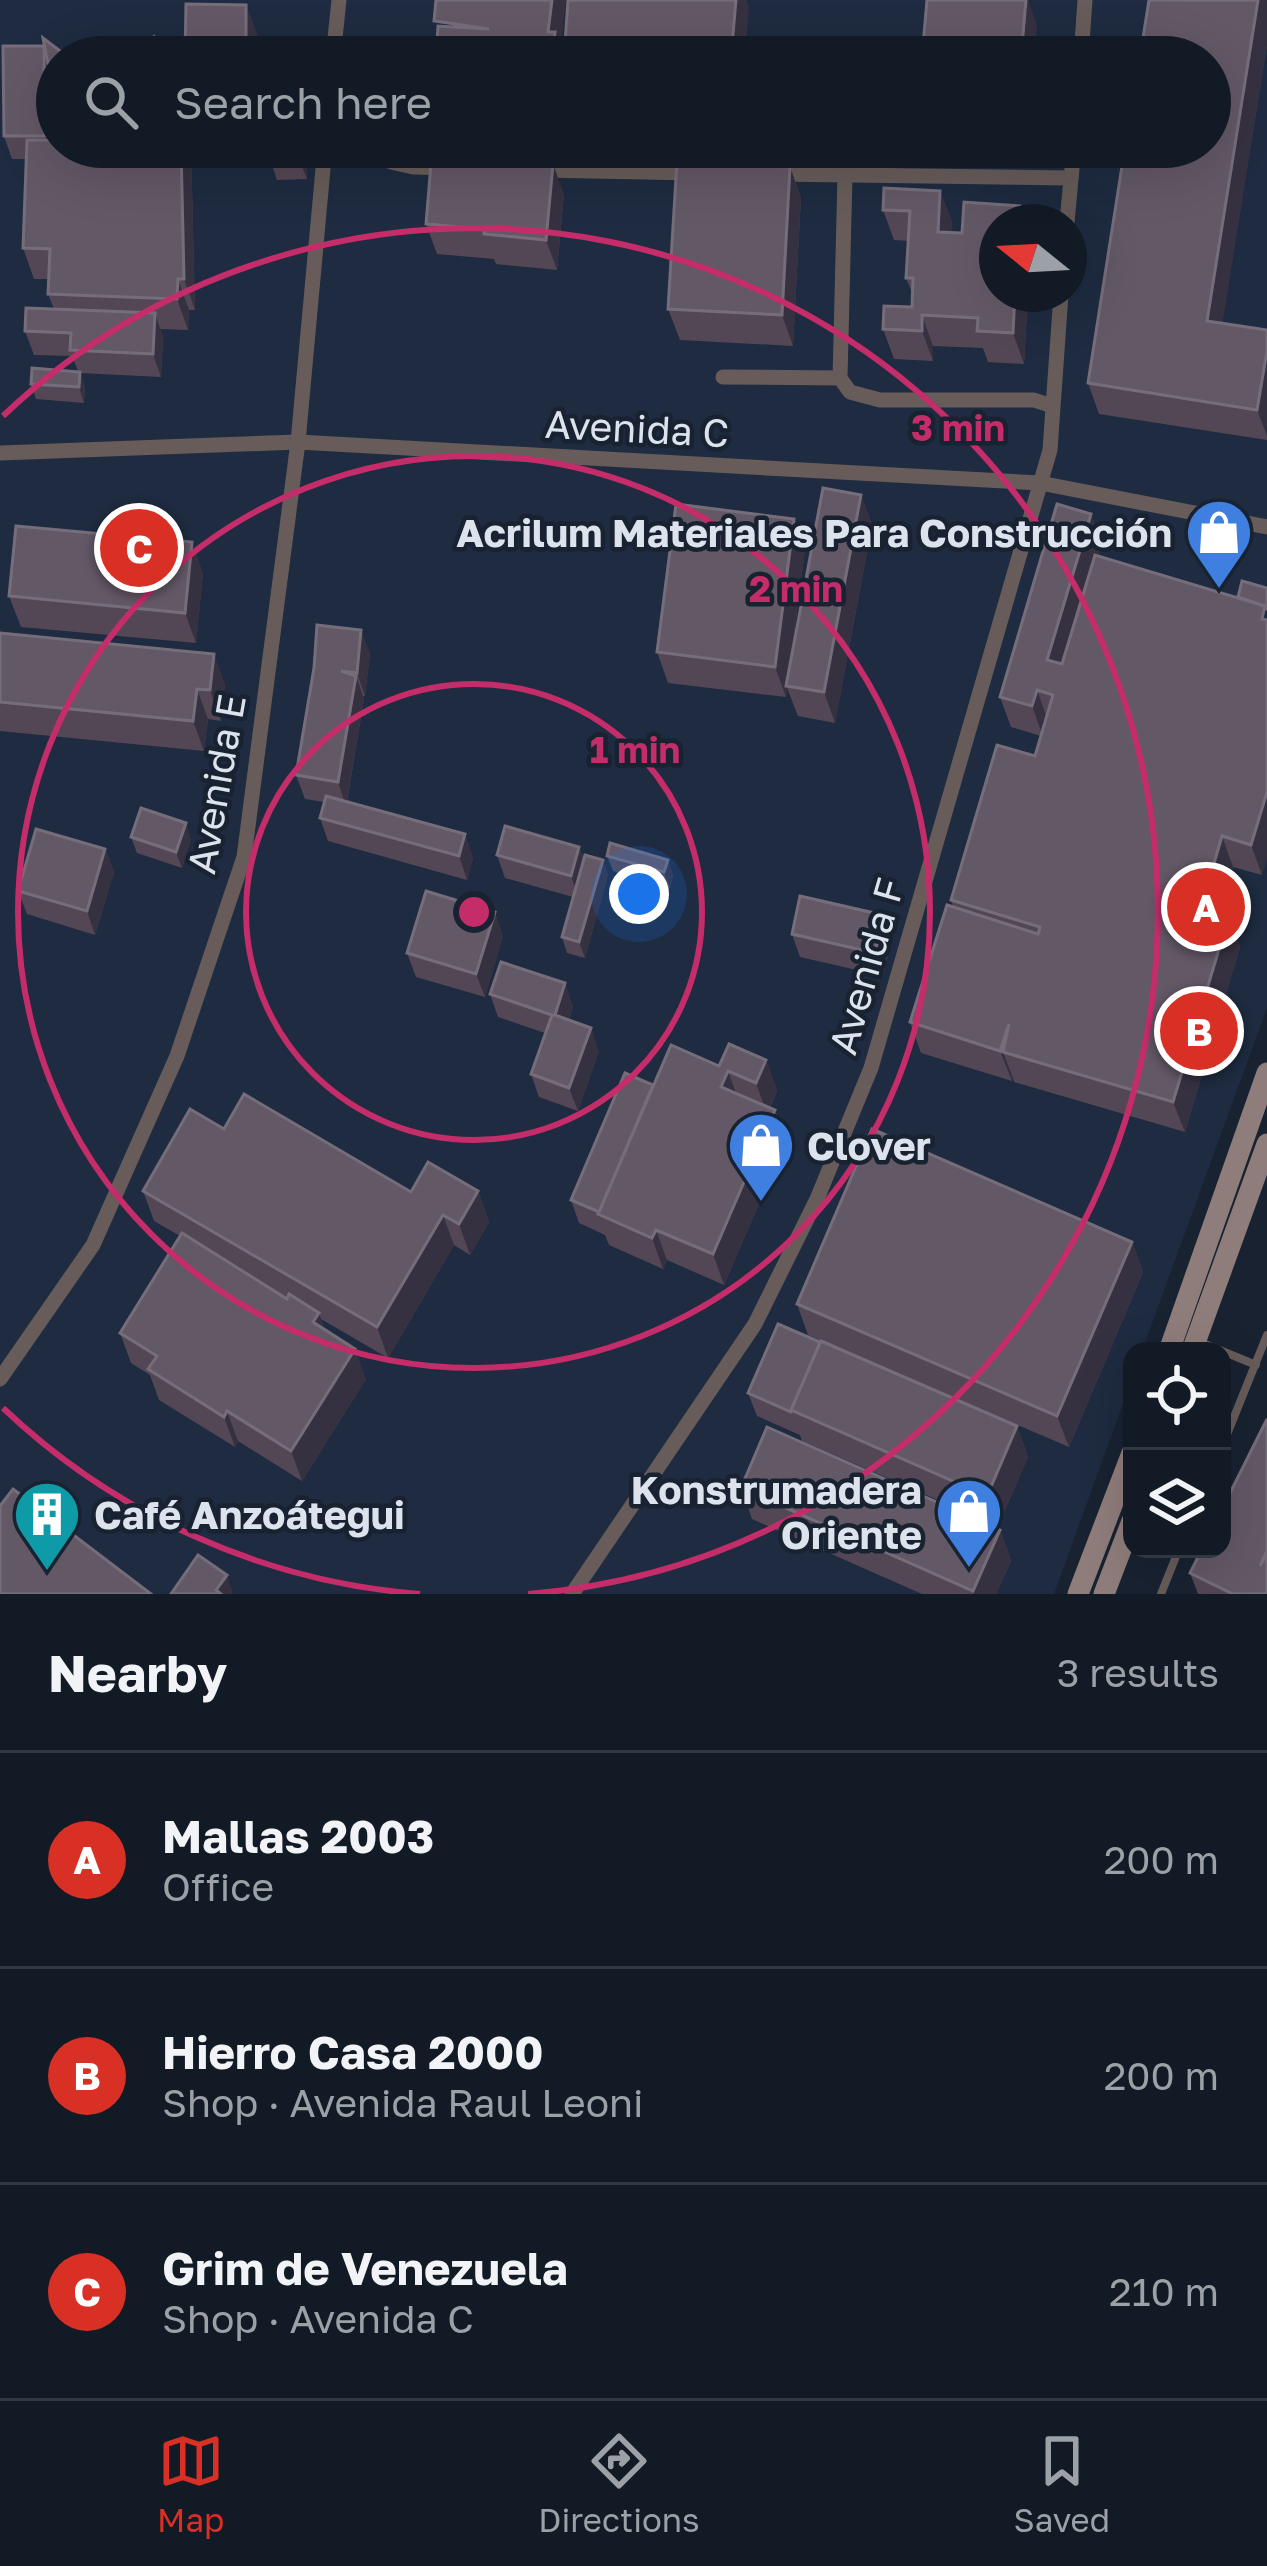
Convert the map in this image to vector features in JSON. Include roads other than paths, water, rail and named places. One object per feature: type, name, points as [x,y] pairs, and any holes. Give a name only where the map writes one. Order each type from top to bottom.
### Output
[{"type":"main road","points":[[1172,1342],[1267,1073]]},
{"type":"main road","points":[[1195,1342],[1267,1144]]},
{"type":"main road","points":[[1078,1594],[1123,1476]]},
{"type":"main road","points":[[1104,1594],[1123,1544]]},
{"type":"street","points":[[335,36],[338,0]]},
{"type":"street","points":[[1082,36],[1085,0]]},
{"type":"street","name":"Avenida E","points":[[0,1379],[93,1245],[177,1056],[244,857],[298,442],[323,168]]},
{"type":"street","points":[[1069,204],[1072,168]]},
{"type":"street","points":[[533,170],[725,173]]},
{"type":"street","points":[[749,174],[1071,178]]},
{"type":"street","points":[[844,176],[840,378],[850,392],[880,400],[1034,400],[1052,406]]},
{"type":"street","name":"Avenida F","points":[[572,1594],[755,1324],[817,1198],[872,1068],[1049,449],[1060,312]]},
{"type":"street","points":[[723,377],[840,378]]},
{"type":"street","name":"Avenida C","points":[[0,453],[298,442],[1040,483],[1267,527]]},
{"type":"lane","points":[[1231,1425],[1267,1335]]},
{"type":"lane","points":[[1231,1357],[1256,1365]]},
{"type":"lane","points":[[1162,1594],[1176,1558]]},
{"type":"place","name":"Grim de Venezuela","points":[[139,548]]},
{"type":"place","name":"Acrilum Materiales Para Construcción","points":[[1219,591]]},
{"type":"place","name":"Mallas 2003","points":[[1206,907]]},
{"type":"place","name":"Hierro Casa 2000","points":[[1199,1031]]},
{"type":"place","name":"Clover","points":[[761,1204]]},
{"type":"place","name":"Konstrumadera Oriente","points":[[969,1570]]},
{"type":"place","name":"Café Anzoátegui","points":[[47,1573]]}]
